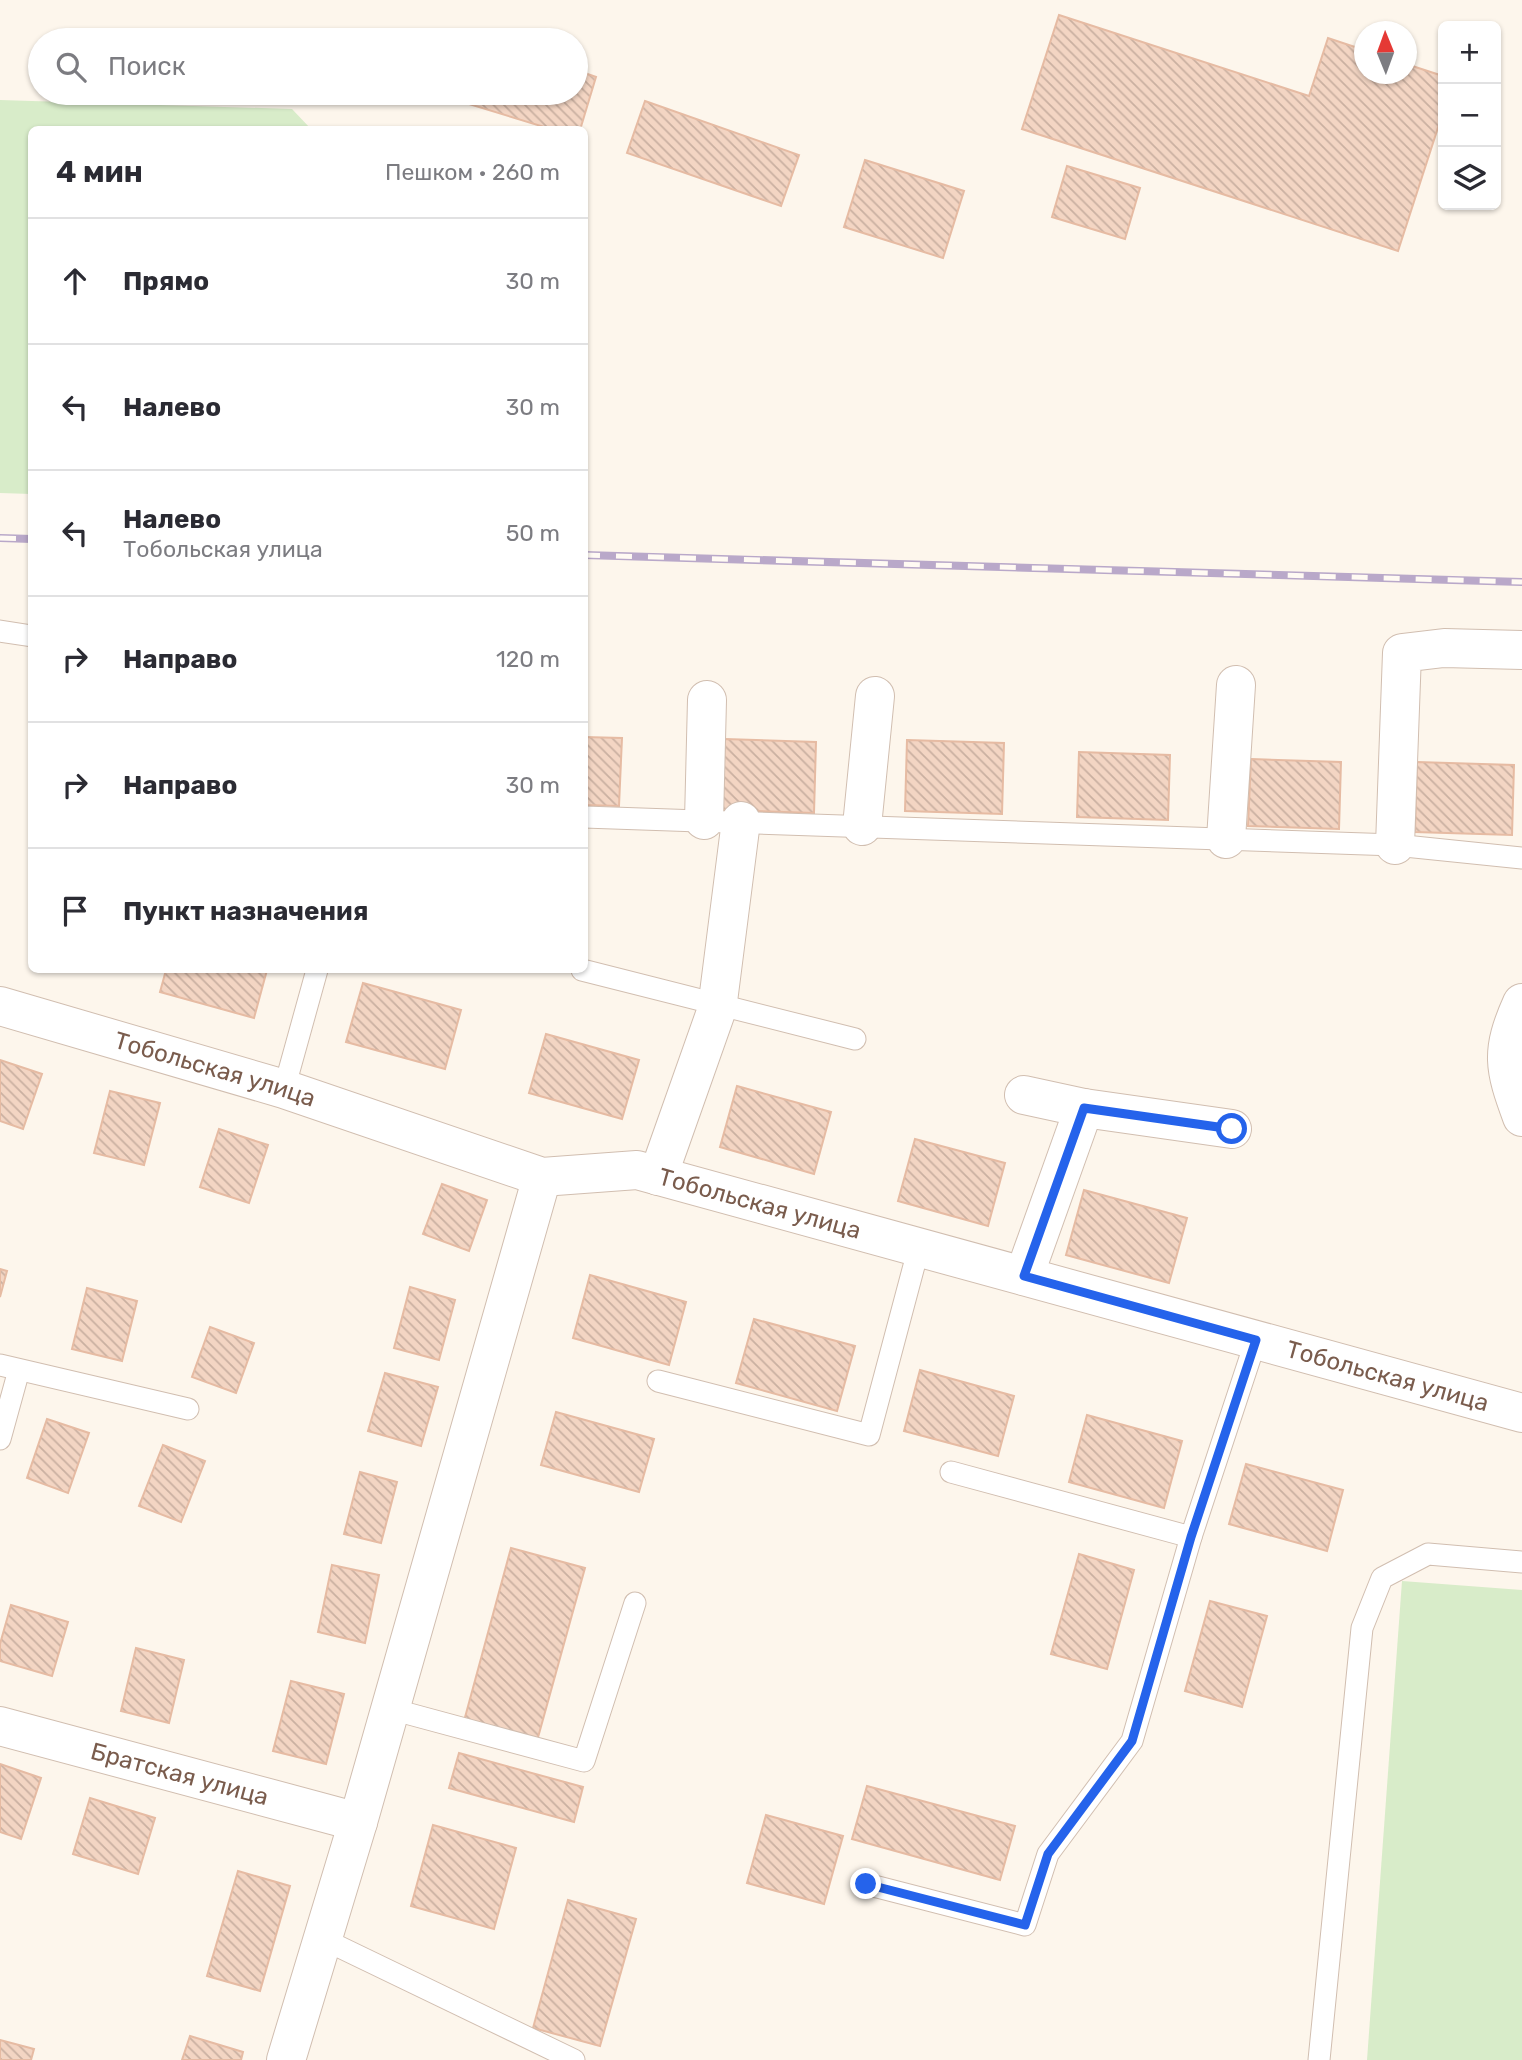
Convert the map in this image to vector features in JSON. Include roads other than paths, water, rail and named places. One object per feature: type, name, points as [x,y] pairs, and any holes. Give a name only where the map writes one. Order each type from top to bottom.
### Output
[{"type":"street","points":[[1395,845],[1402,653],[1444,648],[1522,650]]},
{"type":"street","points":[[1226,839],[1236,685]]},
{"type":"street","points":[[862,826],[875,696]]},
{"type":"street","points":[[658,1176],[718,1009],[723,821],[707,700]]},
{"type":"street","points":[[1522,1003],[1507,1036],[1508,1079],[1522,1118]]},
{"type":"street","name":"Тобольская улица","points":[[0,1006],[284,1089],[542,1177],[637,1170],[1522,1413]]},
{"type":"street","points":[[1024,1095],[1084,1108],[1232,1129]]},
{"type":"street","points":[[1024,1276],[1084,1108]]},
{"type":"street","points":[[286,2060],[391,1709],[542,1177]]},
{"type":"street","name":"Братская улица","points":[[0,1726],[358,1822]]},
{"type":"lane","points":[[0,631],[28,635]]},
{"type":"lane","points":[[588,817],[1395,845],[1522,858]]},
{"type":"lane","points":[[588,972],[855,1040]]},
{"type":"lane","points":[[284,1089],[316,973]]},
{"type":"lane","points":[[657,1381],[869,1435],[919,1247]]},
{"type":"lane","points":[[866,1884],[1025,1925],[1048,1854],[1132,1741],[1191,1537],[1256,1340]]},
{"type":"lane","points":[[0,1439],[9,1367],[188,1409]]},
{"type":"lane","points":[[951,1472],[1191,1537]]},
{"type":"lane","points":[[1319,2060],[1363,1628],[1382,1578],[1428,1554],[1522,1562]]},
{"type":"lane","points":[[391,1709],[584,1761],[635,1603]]},
{"type":"lane","points":[[323,1939],[574,2060]]},
{"type":"railway","points":[[0,538],[28,539]]},
{"type":"railway","points":[[588,555],[1522,582]]}]
